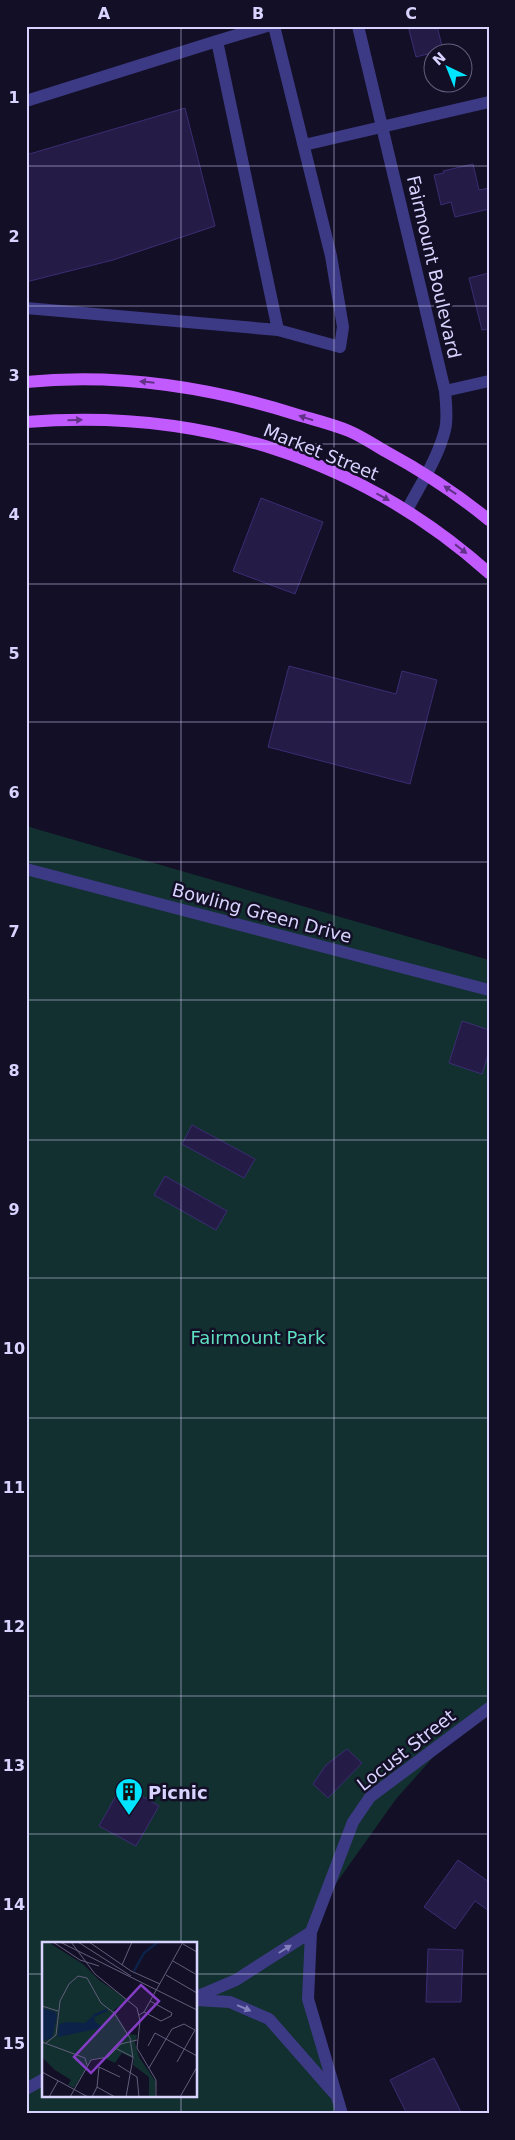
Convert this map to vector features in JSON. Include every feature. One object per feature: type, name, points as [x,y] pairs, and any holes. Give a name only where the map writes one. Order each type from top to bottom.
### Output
[{"type":"main road","name":"Market Street","points":[[26,382],[62,378],[147,382],[218,393],[280,410],[349,431],[426,474],[457,494],[489,520]]},
{"type":"main road","name":"Market Street","points":[[26,422],[110,419],[159,423],[248,441],[294,456],[372,491],[407,510],[445,537],[489,573]]},
{"type":"street","points":[[26,101],[267,26]]},
{"type":"street","points":[[26,308],[278,330],[340,347],[343,327],[331,256],[274,26]]},
{"type":"street","name":"Fairmount Boulevard","points":[[358,26],[445,391],[447,409],[446,429],[426,474],[407,510]]},
{"type":"street","points":[[216,41],[278,330]]},
{"type":"street","points":[[304,145],[489,102]]},
{"type":"street","points":[[445,391],[489,381]]},
{"type":"street","name":"Bowling Green Drive","points":[[26,868],[489,990]]},
{"type":"street","name":"Locust Street","points":[[342,2114],[308,1999],[311,1932],[353,1822],[370,1797],[489,1708]]},
{"type":"street","points":[[198,1997],[236,1980],[311,1932]]},
{"type":"street","points":[[198,1998],[230,2002],[269,2019],[337,2096]]},
{"type":"street","points":[[26,2089],[42,2080]]},
{"type":"green space","name":"Fairmount Park","points":[[26,826],[489,960],[489,1715],[436,1754],[396,1799],[320,1906],[310,1966],[314,2027],[336,2114],[26,2114]]},
{"type":"building","points":[[408,26],[437,26],[441,42],[422,42],[422,55],[416,57]]},
{"type":"building","points":[[185,108],[215,226],[113,260],[26,282],[26,155]]},
{"type":"building","points":[[473,164],[479,190],[489,188],[489,209],[455,217],[451,202],[441,205],[434,175]]},
{"type":"building","points":[[489,273],[489,329],[482,330],[469,278]]},
{"type":"building","points":[[261,498],[323,522],[295,594],[233,571]]},
{"type":"building","points":[[289,666],[396,694],[402,671],[437,680],[410,784],[268,747]]},
{"type":"building","points":[[462,1021],[489,1030],[489,1051],[482,1074],[449,1063]]},
{"type":"building","points":[[192,1125],[255,1159],[244,1178],[182,1144]]},
{"type":"building","points":[[165,1176],[227,1211],[216,1230],[154,1195]]},
{"type":"building","points":[[347,1749],[362,1763],[328,1798],[313,1784],[326,1765]]},
{"type":"building","name":"Picnic","points":[[122,1785],[159,1806],[136,1846],[99,1826]]},
{"type":"building","points":[[458,1860],[489,1882],[489,1911],[475,1901],[455,1929],[424,1907]]},
{"type":"building","points":[[428,1949],[463,1950],[461,2002],[426,2002]]},
{"type":"building","points":[[434,2058],[462,2114],[407,2114],[390,2080]]},
{"type":"place","name":"Picnic","points":[[129,1816]]}]
